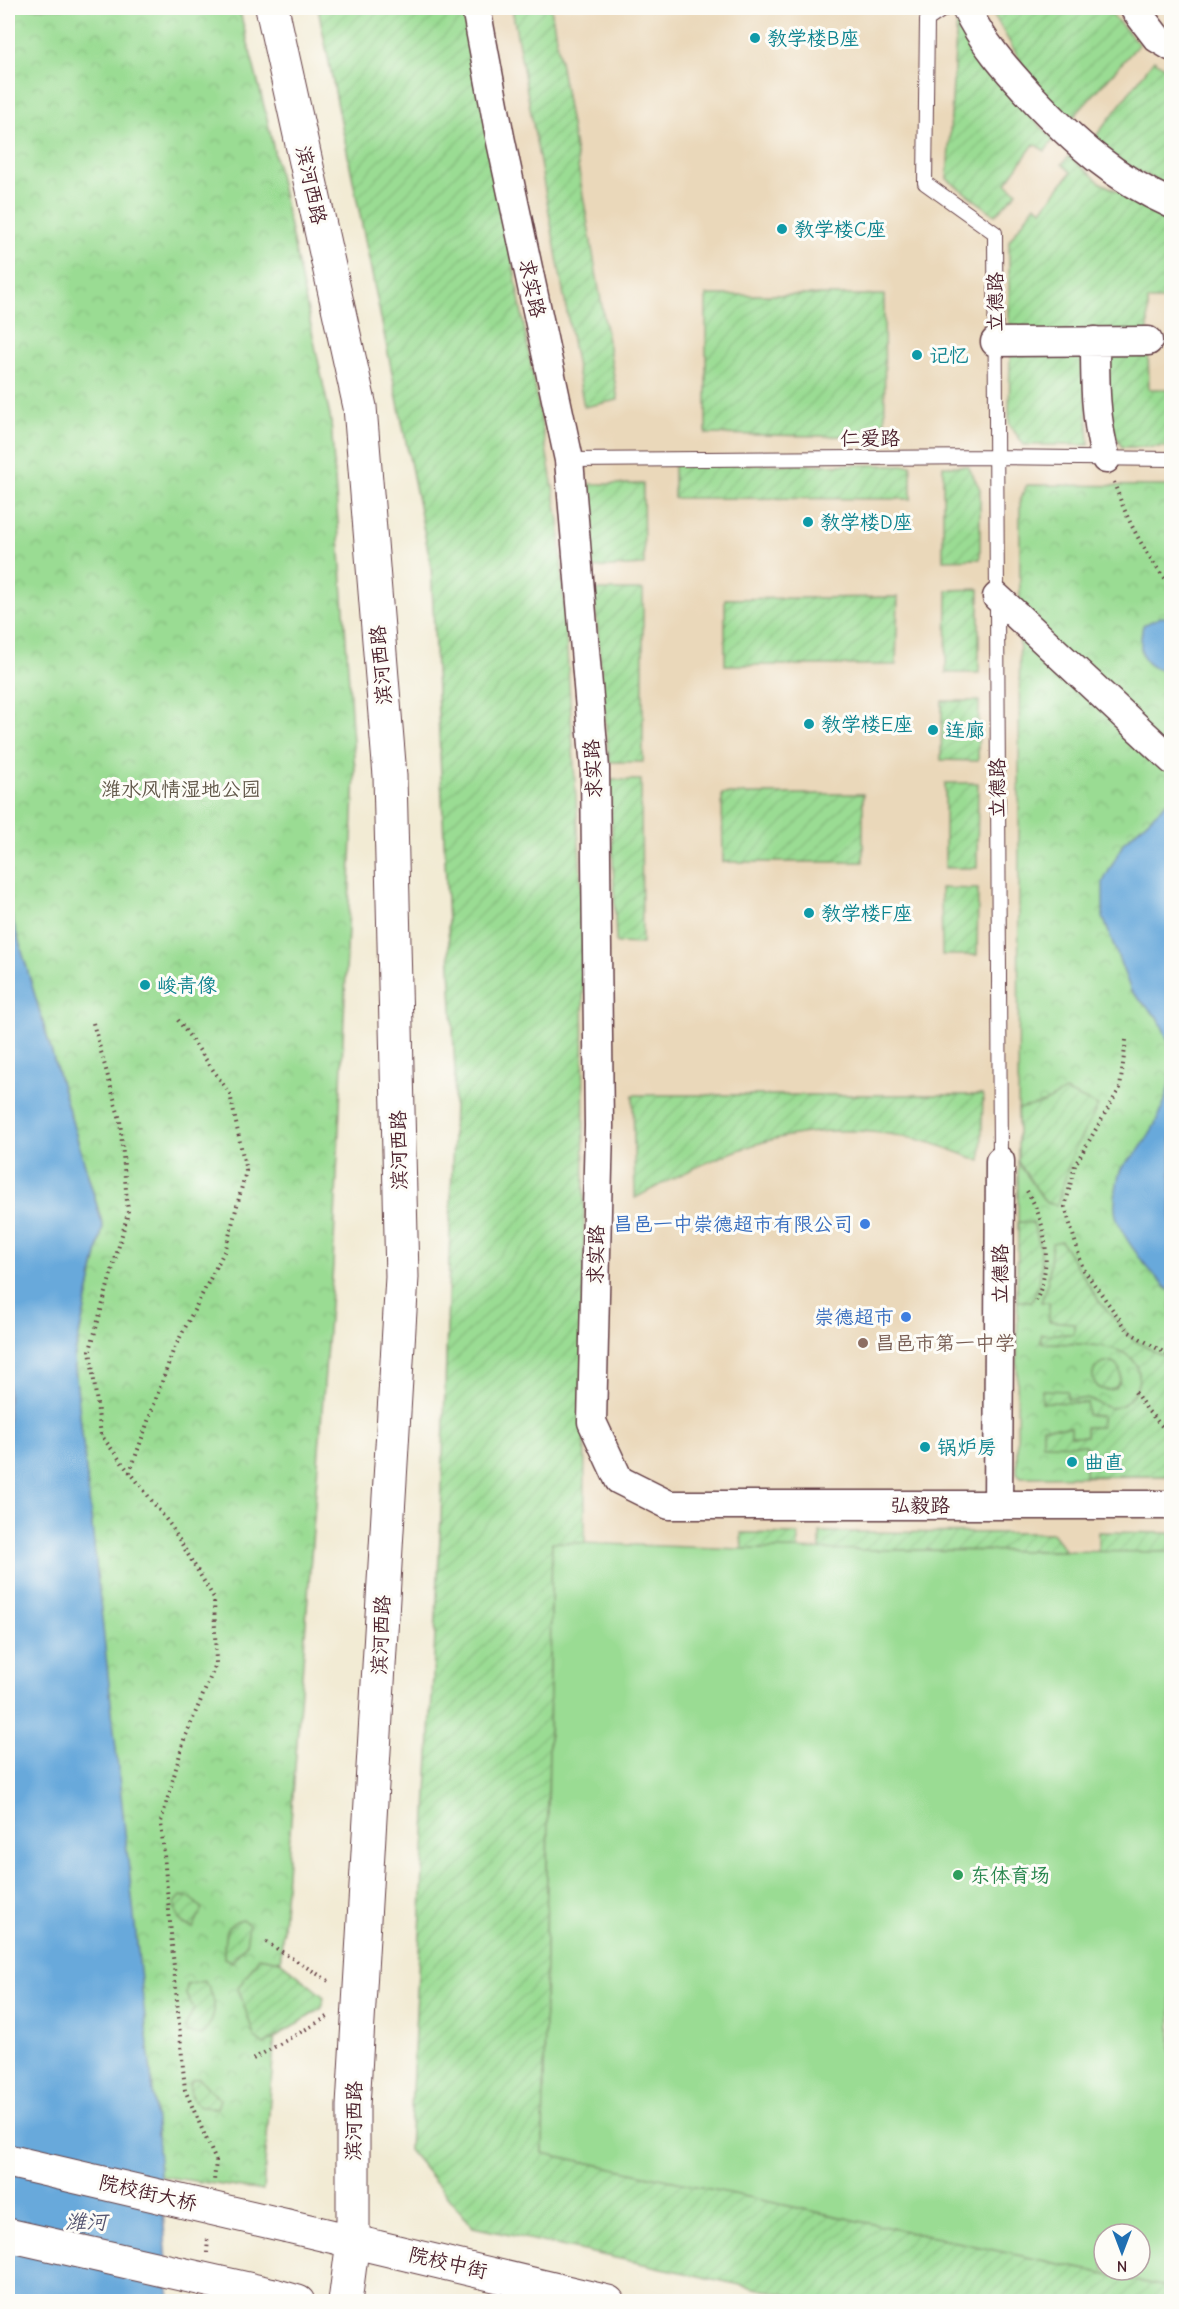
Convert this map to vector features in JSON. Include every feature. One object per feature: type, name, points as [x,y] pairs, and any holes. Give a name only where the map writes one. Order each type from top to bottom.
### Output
[{"type":"street","name":"滨河西路","points":[[272,8],[360,407],[390,776],[402,1277],[353,2106],[354,2241],[345,2301]]},
{"type":"street","name":"求实路","points":[[476,8],[500,137],[569,460],[595,769],[599,1126],[592,1422],[619,1480],[669,1505]]},
{"type":"street","points":[[966,8],[979,35],[1009,73],[1072,140],[1145,192],[1172,204]]},
{"type":"street","points":[[1134,8],[1157,38],[1172,47]]},
{"type":"street","points":[[1095,341],[1096,402],[1099,432],[1106,459]]},
{"type":"street","points":[[994,342],[1148,341]]},
{"type":"street","points":[[997,597],[1172,760]]},
{"type":"street","name":"立德路","points":[[999,1504],[1000,1163]]},
{"type":"street","name":"弘毅路","points":[[669,1505],[1172,1504]]},
{"type":"street","name":"院校街大桥","points":[[8,2161],[288,2226]]},
{"type":"street","name":"院校中街","points":[[288,2226],[609,2301]]},
{"type":"street","points":[[8,2235],[286,2298]]},
{"type":"lane","name":"立德路","points":[[945,8],[927,20],[925,183],[994,233],[1000,1163]]},
{"type":"lane","name":"仁爱路","points":[[569,460],[995,457],[1172,459]]},
{"type":"path","points":[[1106,459],[1125,515],[1148,556],[1172,588]]},
{"type":"path","points":[[130,1472],[173,1351],[226,1248],[246,1171],[230,1094],[178,1020]]},
{"type":"path","points":[[93,1023],[120,1120],[128,1213],[90,1350],[101,1434],[171,1526],[214,1598],[216,1664],[184,1740],[161,1822],[185,2090],[216,2162],[213,2185]]},
{"type":"path","points":[[1126,1040],[1120,1088],[1075,1165],[1065,1207],[1083,1269],[1130,1332],[1172,1357]]},
{"type":"path","points":[[1000,1163],[1028,1193],[1047,1239],[1045,1281],[1036,1301]]},
{"type":"path","points":[[1135,1392],[1148,1411],[1172,1437]]},
{"type":"path","points":[[254,2059],[359,1999],[266,1942]]},
{"type":"path","points":[[207,2255],[209,2231]]},
{"type":"shaded area","name":"昌邑市第一中学","points":[[428,8],[1171,8],[1171,2288],[1143,2282],[1152,2282],[1152,2222],[1092,2222],[1092,2271],[543,2153]]},
{"type":"green space","name":"潍水风情湿地公园","points":[[8,8],[239,8],[267,118],[331,421],[355,771],[333,1265],[263,2191],[160,2176],[74,1359],[103,1226],[8,905]]},
{"type":"green space","points":[[318,8],[467,8],[559,521],[583,912],[585,1543],[552,1543],[543,2153],[1092,2271],[1092,2282],[1143,2282],[1171,2288],[1160,2301],[815,2301],[473,2227],[409,2150],[441,1517],[455,1071],[431,565]]},
{"type":"green space","points":[[512,8],[551,8],[618,400],[584,407]]},
{"type":"green space","points":[[990,8],[1106,8],[1139,44],[1069,122],[1028,74]]},
{"type":"green space","points":[[957,19],[1014,101],[1054,139],[1045,151],[1034,144],[1006,183],[1017,192],[995,215],[947,179]]},
{"type":"green space","points":[[1154,60],[1171,72],[1171,188],[1128,166],[1093,140]]},
{"type":"green space","points":[[1069,156],[1101,183],[1171,217],[1171,300],[1148,300],[1148,334],[1015,336],[1009,328],[1009,241],[1035,205],[1042,210],[1071,172],[1062,164]]},
{"type":"green space","points":[[706,295],[884,295],[885,437],[706,434]]},
{"type":"green space","points":[[1148,350],[1149,389],[1171,389],[1171,447],[1122,447],[1112,425],[1110,413],[1108,353]]},
{"type":"green space","points":[[1010,353],[1084,357],[1089,445],[1024,445],[1009,424]]},
{"type":"green space","points":[[674,464],[911,465],[911,499],[674,498]]},
{"type":"green space","points":[[943,466],[968,466],[980,489],[980,559],[943,560]]},
{"type":"green space","points":[[584,484],[643,484],[644,565],[592,568]]},
{"type":"green space","points":[[1027,485],[1171,486],[1171,1476],[1021,1477],[1017,1473],[1020,499]]},
{"type":"green space","points":[[979,589],[979,673],[946,673],[947,590]]},
{"type":"green space","points":[[594,590],[643,590],[643,762],[609,762]]},
{"type":"green space","points":[[898,597],[896,665],[725,665],[725,599]]},
{"type":"green space","points":[[942,701],[979,701],[978,761],[941,760]]},
{"type":"green space","points":[[610,780],[641,780],[642,944],[616,943]]},
{"type":"green space","points":[[945,783],[978,783],[977,868],[945,868]]},
{"type":"green space","points":[[722,794],[863,794],[863,862],[723,862]]},
{"type":"green space","points":[[941,888],[978,889],[977,955],[942,955]]},
{"type":"green space","points":[[1065,1091],[1098,1106],[1073,1152],[1057,1205],[1046,1203],[1018,1162],[1018,1109],[1044,1103]]},
{"type":"green space","points":[[633,1095],[983,1095],[981,1161],[928,1142],[879,1133],[841,1130],[806,1133],[738,1150],[635,1198]]},
{"type":"green space","points":[[1018,1222],[1033,1223],[1041,1253],[1041,1271],[1032,1301],[1017,1301]]},
{"type":"green space","points":[[1061,1241],[1099,1301],[1133,1340],[1171,1360],[1171,1476],[1085,1476],[1086,1445],[1043,1444],[1043,1427],[1071,1427],[1071,1436],[1086,1436],[1086,1427],[1101,1427],[1101,1416],[1087,1415],[1087,1403],[1042,1402],[1042,1390],[1067,1391],[1067,1399],[1088,1399],[1113,1408],[1127,1401],[1135,1392],[1138,1384],[1138,1369],[1131,1358],[1120,1351],[1087,1344],[1041,1343],[1041,1334],[1074,1334],[1074,1323],[1049,1321],[1049,1302],[1041,1302],[1048,1281],[1052,1243]]},
{"type":"green space","points":[[1107,1362],[1117,1366],[1121,1376],[1117,1386],[1107,1390],[1097,1386],[1093,1376],[1097,1366]]},
{"type":"green space","points":[[820,1532],[1052,1533],[1066,1551],[820,1550]]},
{"type":"green space","points":[[1098,1532],[1171,1533],[1171,1552],[1098,1552]]},
{"type":"green space","points":[[741,1533],[798,1534],[798,1550],[742,1549]]},
{"type":"green space","name":"东体育场","points":[[552,1542],[742,1549],[1171,1552],[1171,2288],[1143,2282],[1152,2282],[1152,2222],[1092,2222],[1092,2271],[543,2153]]},
{"type":"green space","points":[[181,1896],[192,1899],[202,1909],[193,1928],[181,1922],[177,1916],[175,1903]]},
{"type":"green space","points":[[242,1919],[249,1925],[246,1944],[232,1962],[224,1958],[226,1934],[231,1925]]},
{"type":"green space","points":[[259,1957],[280,1961],[324,1997],[322,2008],[264,2045],[255,2038],[238,1988]]},
{"type":"green space","points":[[204,1981],[214,2001],[213,2015],[202,2035],[187,2033],[185,2028],[194,2008],[186,1995],[187,1985]]},
{"type":"green space","points":[[199,2078],[220,2100],[217,2108],[200,2107],[192,2098],[189,2085],[192,2080]]},
{"type":"water","points":[[1161,617],[1171,618],[1171,672],[1147,663],[1141,652],[1143,625]]},
{"type":"water","points":[[1171,799],[1171,1048],[1159,1019],[1131,991],[1103,917],[1103,882],[1124,842]]},
{"type":"water","name":"潍河","points":[[8,904],[103,1226],[74,1359],[155,2110],[170,2301],[8,2301]]},
{"type":"water","points":[[1171,1070],[1171,1292],[1146,1266],[1122,1231],[1115,1210],[1115,1195],[1121,1169],[1137,1153],[1156,1122],[1168,1091]]},
{"type":"place","name":"教学楼B座","points":[[755,38]]},
{"type":"place","name":"教学楼C座","points":[[782,229]]},
{"type":"place","name":"记忆","points":[[917,355]]},
{"type":"place","name":"教学楼D座","points":[[808,522]]},
{"type":"place","name":"教学楼E座","points":[[809,724]]},
{"type":"place","name":"连廊","points":[[933,730]]},
{"type":"place","name":"教学楼F座","points":[[809,913]]},
{"type":"place","name":"峻青像","points":[[145,985]]},
{"type":"place","name":"昌邑一中崇德超市有限公司","points":[[865,1224]]},
{"type":"place","name":"崇德超市","points":[[906,1317]]},
{"type":"place","name":"昌邑市第一中学","points":[[863,1343]]},
{"type":"place","name":"锅炉房","points":[[925,1447]]},
{"type":"place","name":"曲直","points":[[1072,1462]]},
{"type":"place","name":"东体育场","points":[[958,1875]]}]
